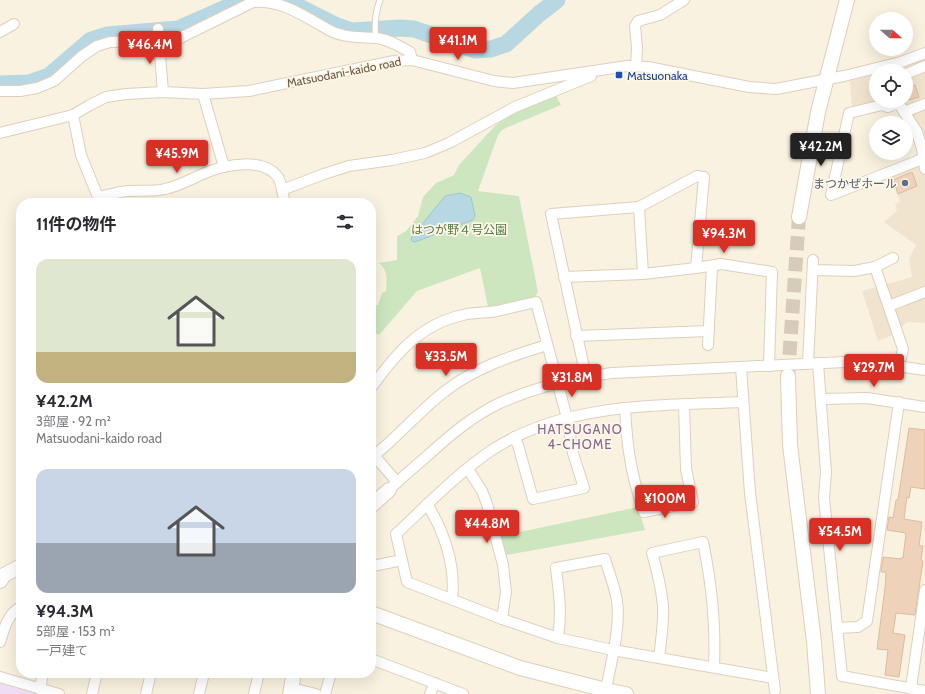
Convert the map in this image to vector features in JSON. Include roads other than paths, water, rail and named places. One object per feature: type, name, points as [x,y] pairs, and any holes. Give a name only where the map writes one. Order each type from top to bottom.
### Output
[{"type":"street","points":[[636,66],[637,48],[635,26],[638,21],[660,15],[684,0]]},
{"type":"street","points":[[799,217],[818,112],[847,0]]},
{"type":"street","points":[[0,91],[20,91],[37,88],[54,80],[82,56],[97,46],[110,42],[159,35],[180,38],[253,2],[265,1],[277,3],[290,8],[337,34],[352,37],[376,38],[394,43],[410,52],[412,60]]},
{"type":"street","points":[[0,32],[14,24]]},
{"type":"street","points":[[159,35],[163,92]]},
{"type":"street","name":"Matsuodani-kaido road","points":[[0,133],[73,115],[106,97],[126,94],[163,92],[203,94],[249,91],[394,61],[412,60],[494,82],[513,84],[627,66],[636,66],[648,67],[749,87],[776,89],[901,62],[925,53]]},
{"type":"street","points":[[913,71],[925,66]]},
{"type":"street","points":[[282,190],[348,166],[392,160],[425,153],[449,143],[515,107],[606,70]]},
{"type":"street","points":[[203,94],[224,167]]},
{"type":"street","points":[[904,112],[925,104]]},
{"type":"street","points":[[870,108],[849,113],[831,195],[924,158]]},
{"type":"street","points":[[901,108],[917,132],[924,158],[925,169]]},
{"type":"street","points":[[73,115],[81,155],[99,198]]},
{"type":"street","points":[[106,198],[127,191],[164,189],[180,185],[206,173],[224,167],[250,164],[260,166],[271,171],[279,179],[284,198]]},
{"type":"street","points":[[586,377],[550,210],[639,207],[697,176],[704,176],[696,268]]},
{"type":"street","points":[[639,207],[643,274]]},
{"type":"street","points":[[893,258],[876,267],[854,271],[813,265],[816,304],[813,363],[821,398],[826,472],[824,498],[842,676],[925,691]]},
{"type":"street","points":[[564,277],[643,274],[721,264],[772,272],[769,366]]},
{"type":"street","points":[[708,345],[712,266]]},
{"type":"street","points":[[876,267],[903,349],[901,358]]},
{"type":"street","points":[[889,306],[925,292]]},
{"type":"street","points":[[376,381],[389,363],[410,342],[434,325],[463,315],[496,311],[536,302],[567,418],[573,454],[584,488],[533,498],[518,445],[514,437]]},
{"type":"street","points":[[576,336],[709,331]]},
{"type":"street","points":[[376,452],[444,392],[458,382],[502,359],[547,345]]},
{"type":"street","points":[[376,501],[447,438],[472,420],[499,404],[528,392],[557,383],[586,377],[612,374],[813,363],[883,364],[925,370]]},
{"type":"street","points":[[741,367],[750,494],[775,691]]},
{"type":"street","points":[[788,376],[790,445],[814,642],[818,694]]},
{"type":"street","points":[[821,398],[867,398],[925,407]]},
{"type":"street","points":[[743,402],[625,408],[595,412],[540,426],[514,437],[491,451],[427,504],[396,534],[407,582],[452,598],[502,619],[558,638],[613,650],[774,678]]},
{"type":"street","points":[[837,628],[858,627],[867,621],[899,402]]},
{"type":"street","points":[[625,408],[626,442],[629,461],[635,488],[644,512],[693,502],[686,469],[684,405]]},
{"type":"street","points":[[376,462],[393,486]]},
{"type":"street","points":[[468,469],[482,491],[487,504],[503,565],[506,592],[502,619]]},
{"type":"street","points":[[427,504],[439,527],[448,551],[452,574],[452,598]]},
{"type":"street","points":[[659,658],[663,605],[659,579],[652,553],[702,542],[710,574],[713,603],[715,636],[714,667]]},
{"type":"street","points":[[558,638],[561,603],[556,568],[605,559],[617,602],[617,626],[605,692]]},
{"type":"street","points":[[376,565],[402,560]]},
{"type":"street","points":[[0,581],[4,576],[16,569]]},
{"type":"street","points":[[911,688],[925,590]]},
{"type":"street","points":[[0,642],[7,623],[16,610]]},
{"type":"street","points":[[376,615],[520,668],[605,692],[626,694]]},
{"type":"street","points":[[376,661],[463,694]]},
{"type":"street","points":[[0,677],[59,694]]},
{"type":"street","points":[[40,689],[42,678]]},
{"type":"street","points":[[92,694],[96,678]]},
{"type":"street","points":[[146,694],[150,678]]},
{"type":"street","points":[[200,694],[203,678]]},
{"type":"street","points":[[254,694],[258,678]]},
{"type":"street","points":[[293,678],[291,691],[316,694]]},
{"type":"street","points":[[325,694],[330,678]]},
{"type":"street","points":[[430,694],[435,683]]},
{"type":"lane","points":[[376,38],[374,24],[380,0]]},
{"type":"water","points":[[460,193],[471,197],[475,216],[473,220],[415,242],[412,241],[411,238],[445,196]]},
{"type":"waterway","points":[[0,84],[29,83],[49,76],[91,40],[107,35],[178,29],[244,0]]},
{"type":"waterway","points":[[285,0],[337,26],[352,31],[400,28],[414,29],[475,50],[491,49],[506,44],[557,0]]},
{"type":"tunnel","points":[[788,376],[799,217]]},
{"type":"place","name":"Matsuonaka","points":[[619,75]]},
{"type":"place","name":"まつかぜホール","points":[[905,183]]},
{"type":"district","name":"HATSUGANO 4-CHOME","points":[[580,436]]},
{"type":"park label","name":"はつが野４号公園","points":[[459,229]]}]
